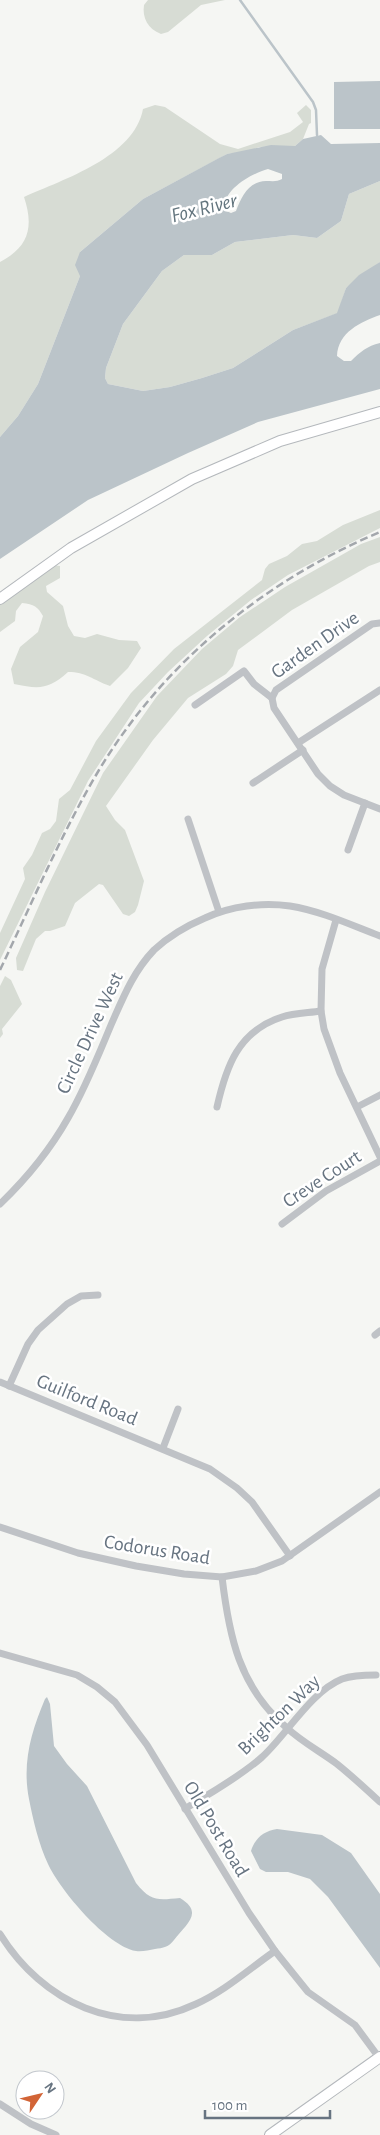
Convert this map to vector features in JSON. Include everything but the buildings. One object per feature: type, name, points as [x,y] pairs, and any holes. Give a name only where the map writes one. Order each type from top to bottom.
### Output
[{"type":"street","points":[[0,599],[70,548],[192,479],[280,441],[380,412]]},
{"type":"street","name":"Garden Drive","points":[[380,623],[372,624],[276,690],[272,698],[274,708],[318,774],[330,786],[380,809]]},
{"type":"street","name":"Garden Drive","points":[[195,704],[244,671],[254,684],[272,698]]},
{"type":"street","points":[[253,783],[380,690]]},
{"type":"street","points":[[348,850],[365,803]]},
{"type":"street","points":[[188,819],[219,912]]},
{"type":"street","name":"Circle Drive West","points":[[0,1204],[34,1168],[68,1118],[85,1086],[130,982],[141,966],[168,938],[186,927],[219,912],[254,905],[280,905],[319,914],[380,936]]},
{"type":"street","points":[[336,920],[322,969],[320,1011],[328,1044],[380,1157]]},
{"type":"street","points":[[217,1107],[229,1063],[238,1049],[256,1031],[283,1017],[320,1011]]},
{"type":"street","points":[[357,1107],[380,1095]]},
{"type":"street","name":"Creve Court","points":[[282,1224],[326,1191],[380,1161]]},
{"type":"street","points":[[9,1386],[28,1344],[38,1330],[67,1304],[81,1296],[98,1295]]},
{"type":"street","name":"Guilford Road","points":[[0,1382],[210,1469],[237,1488],[257,1510],[290,1556]]},
{"type":"street","points":[[162,1448],[178,1409]]},
{"type":"street","name":"Codorus Road","points":[[0,1527],[78,1552],[136,1566],[184,1574],[222,1577],[256,1570],[290,1556],[380,1492]]},
{"type":"street","points":[[222,1577],[228,1623],[238,1658],[258,1696],[287,1729],[337,1764],[380,1802]]},
{"type":"street","name":"Old Post Road","points":[[0,1653],[77,1676],[97,1687],[115,1702],[147,1745],[249,1913],[275,1951],[308,1992],[355,2025],[380,2058]]},
{"type":"street","name":"Brighton Way","points":[[185,1809],[250,1767],[272,1748],[287,1729],[321,1694],[341,1680],[358,1675],[376,1675]]},
{"type":"street","points":[[0,1934],[29,1972],[60,1997],[92,2010],[127,2017],[157,2016],[195,2004],[221,1990],[275,1951]]},
{"type":"street","points":[[270,2135],[380,2058]]},
{"type":"street","points":[[0,2104],[24,2120],[56,2135]]},
{"type":"shaded area","points":[[148,0],[225,0],[201,5],[168,32],[161,34],[149,26],[145,19],[144,5]]},
{"type":"shaded area","points":[[155,105],[165,107],[220,144],[238,149],[290,132],[303,122],[297,113],[306,105],[311,110],[311,123],[303,139],[295,146],[259,147],[250,151],[227,154],[143,199],[80,252],[80,276],[38,384],[18,416],[0,437],[0,262],[17,250],[27,235],[29,218],[24,197],[77,174],[112,153],[137,126],[143,109]]},
{"type":"shaded area","points":[[380,181],[380,262],[346,288],[338,313],[293,330],[233,368],[202,378],[170,387],[143,391],[108,384],[105,378],[106,368],[123,324],[162,271],[184,255],[212,255],[235,242],[293,235],[317,238],[341,221],[349,194]]},
{"type":"shaded area","points":[[380,510],[380,528],[288,575],[251,600],[207,636],[168,672],[139,703],[88,781],[0,960],[0,933],[25,879],[23,868],[32,855],[42,833],[50,829],[56,821],[59,799],[70,790],[96,741],[131,693],[174,649],[262,580],[265,569],[269,564],[287,556],[302,544],[317,541],[343,525]]},
{"type":"shaded area","points":[[380,537],[380,562],[369,566],[292,610],[238,650],[233,666],[226,674],[188,698],[153,740],[106,806],[115,820],[125,830],[144,881],[135,912],[129,916],[123,914],[103,885],[99,884],[75,903],[65,926],[45,931],[36,939],[23,971],[17,970],[16,958],[45,892],[103,773],[157,696],[202,649],[240,617],[285,587],[361,544]]},
{"type":"shaded area","points":[[53,565],[60,566],[60,578],[46,586],[47,592],[63,606],[68,626],[74,636],[85,638],[97,634],[119,640],[137,641],[141,648],[128,668],[110,686],[74,672],[68,672],[55,682],[43,687],[14,684],[11,669],[20,647],[38,632],[43,616],[35,606],[22,603],[16,611],[15,621],[0,632],[0,603]]},
{"type":"shaded area","points":[[5,976],[11,980],[22,1004],[2,1029],[3,1034],[0,1038],[0,986]]},
{"type":"water","points":[[380,81],[380,129],[334,129],[334,82]]},
{"type":"water","name":"Fox River","points":[[321,135],[331,144],[380,143],[380,181],[349,194],[341,221],[317,238],[293,235],[235,242],[212,255],[184,255],[162,271],[123,324],[106,368],[105,378],[108,384],[143,391],[170,387],[233,368],[293,330],[337,313],[346,288],[359,275],[380,262],[380,315],[365,321],[346,334],[341,340],[337,356],[344,361],[351,361],[364,350],[380,343],[380,389],[258,422],[188,453],[88,500],[0,559],[0,437],[18,416],[38,384],[80,276],[75,265],[80,252],[143,199],[219,158],[227,154],[271,145],[295,146],[303,139]],"holes":[[[268,169],[282,174],[282,179],[280,180],[260,182],[250,187],[243,195],[236,211],[231,213],[224,210],[228,195],[239,183]]]},
{"type":"water","points":[[47,1697],[50,1704],[54,1746],[87,1786],[136,1883],[151,1897],[160,1899],[180,1898],[191,1909],[192,1914],[187,1924],[168,1946],[146,1951],[136,1951],[124,1947],[112,1939],[73,1902],[48,1864],[32,1815],[27,1786],[29,1748],[40,1711]]},
{"type":"water","points":[[277,1829],[322,1835],[351,1853],[380,1894],[380,1968],[328,1897],[310,1879],[288,1872],[266,1872],[260,1869],[251,1851],[253,1846],[268,1831]]},
{"type":"waterway","points":[[240,0],[313,102],[316,110],[317,135]]},
{"type":"railway","points":[[0,970],[59,844],[85,794],[125,731],[154,694],[186,660],[220,629],[257,600],[337,552],[380,532]]}]
